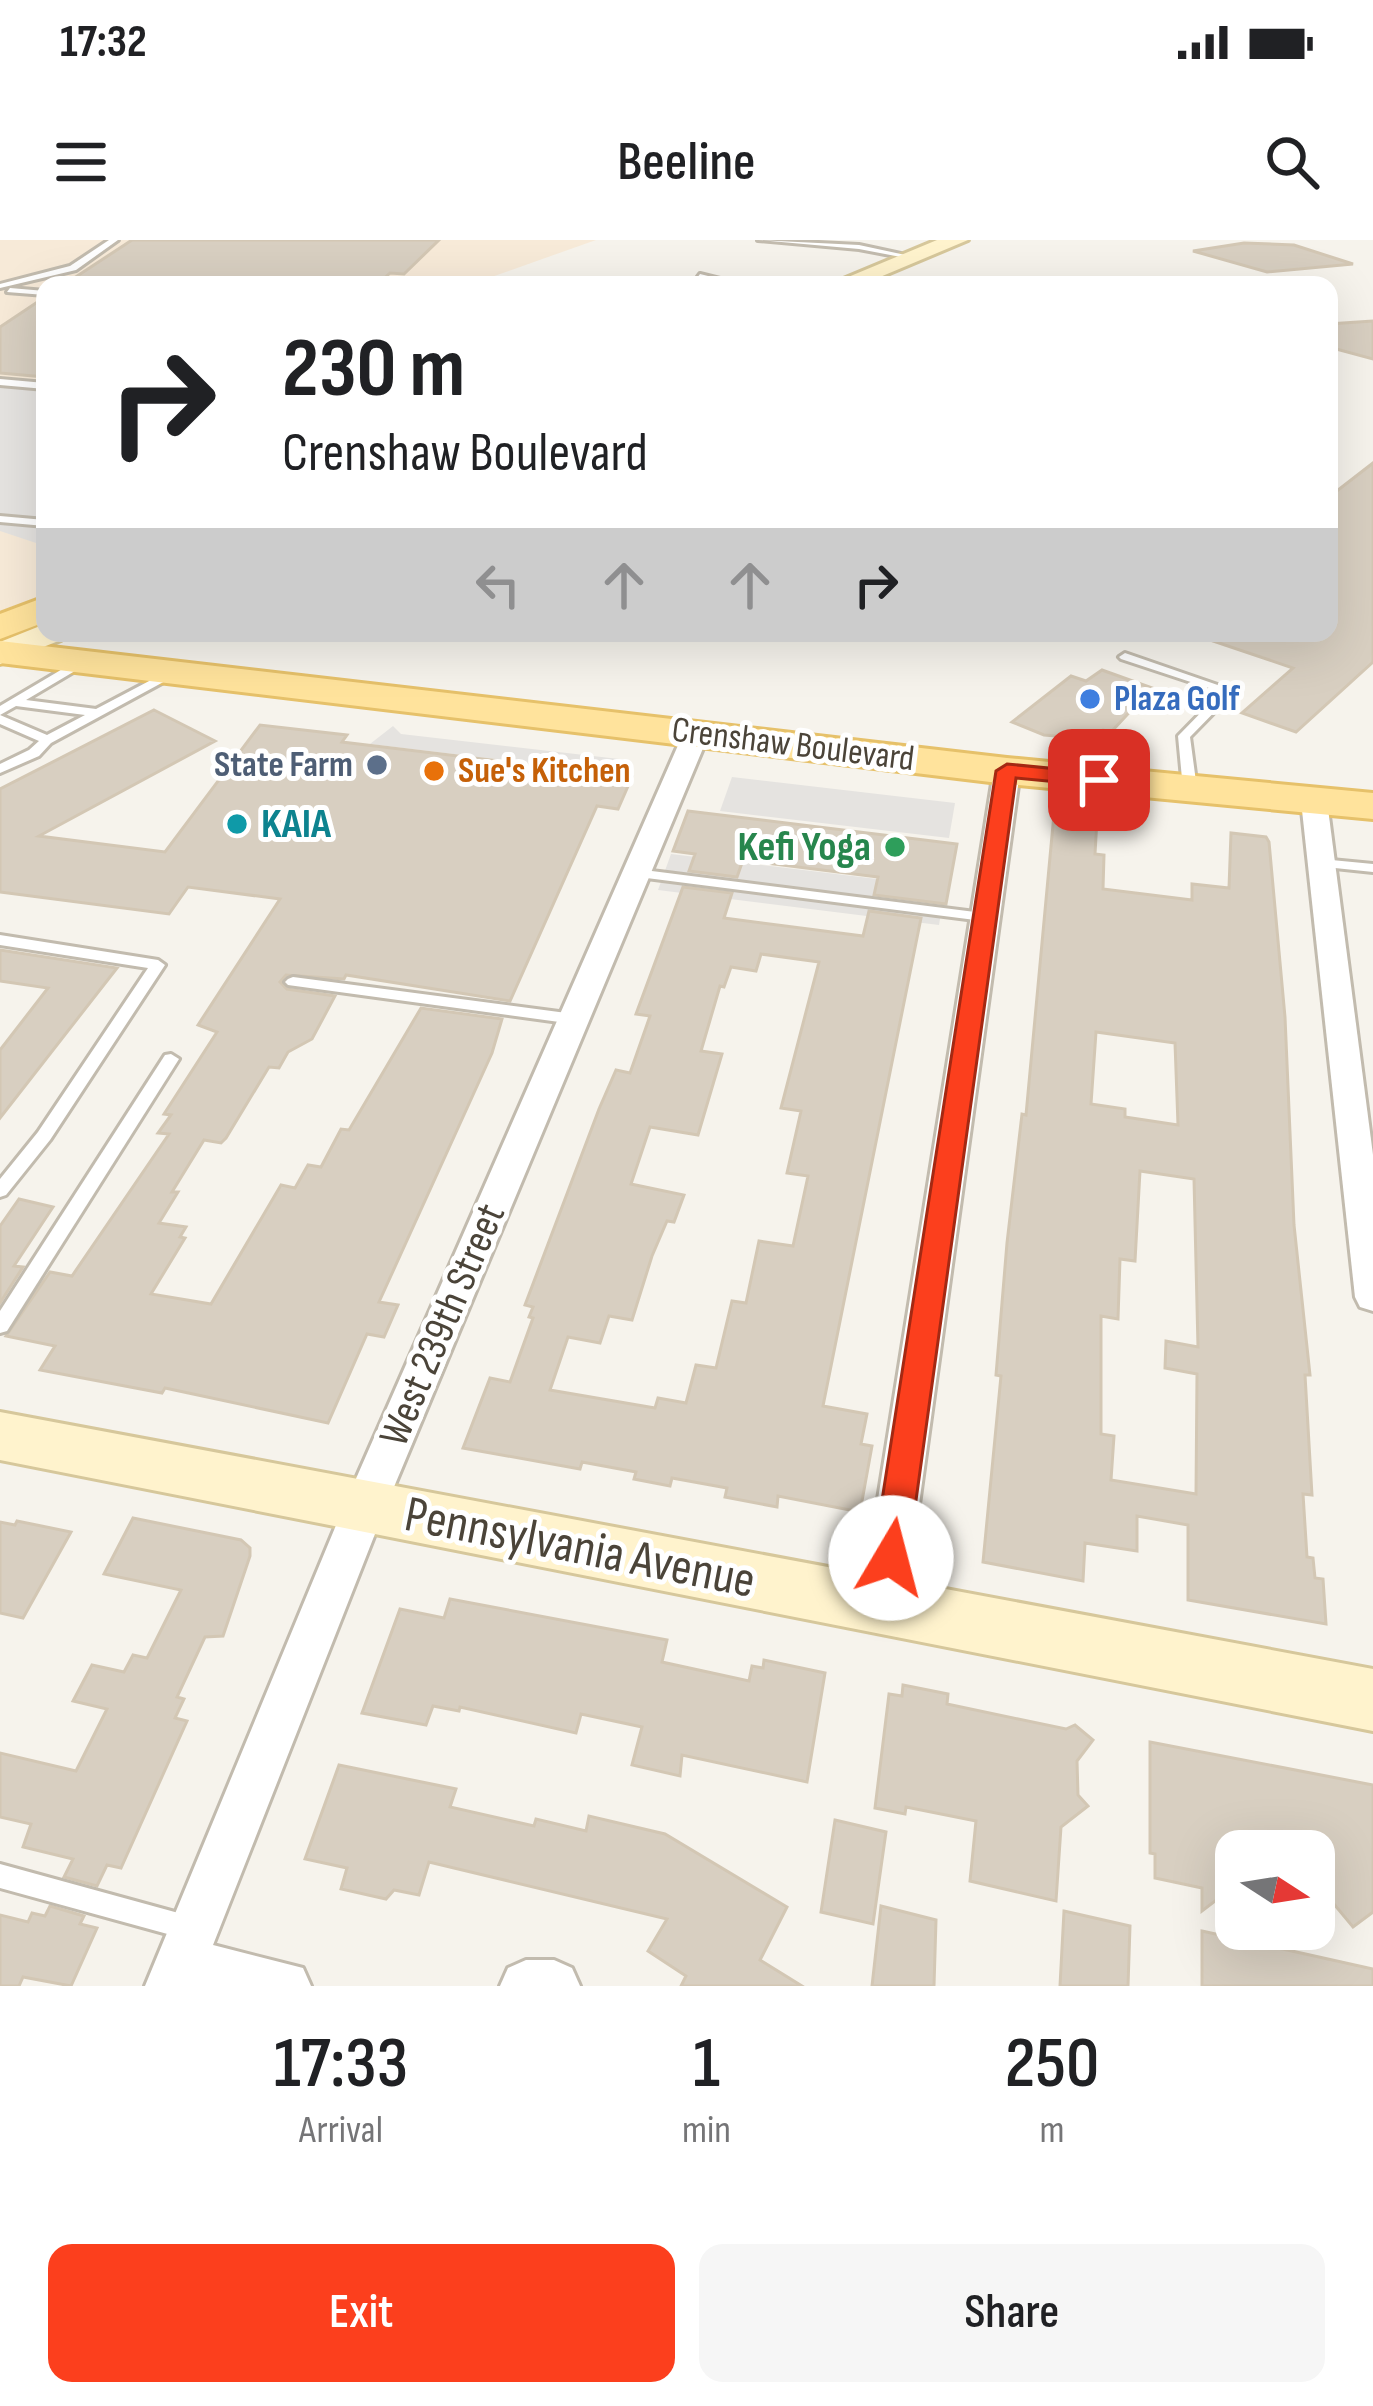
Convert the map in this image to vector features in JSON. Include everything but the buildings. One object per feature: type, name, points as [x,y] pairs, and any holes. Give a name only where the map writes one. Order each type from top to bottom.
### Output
[{"type":"main road","points":[[1,647],[36,616]]},
{"type":"main road","name":"Crenshaw Boulevard","points":[[1,647],[81,662],[1007,771],[1373,806]]},
{"type":"street","points":[[906,256],[925,240]]},
{"type":"street","points":[[860,276],[957,240]]},
{"type":"street","points":[[1,647],[36,637]]},
{"type":"street","name":"West 239th Street","points":[[182,1959],[365,1506],[696,734]]},
{"type":"street","points":[[883,1606],[1007,771]]},
{"type":"street","points":[[1314,801],[1373,1297]]},
{"type":"street","name":"Pennsylvania Avenue","points":[[0,1436],[1373,1700]]},
{"type":"street","points":[[182,1959],[285,1986]]},
{"type":"street","points":[[526,1986],[554,1986]]},
{"type":"lane","points":[[44,276],[73,268],[115,240]]},
{"type":"lane","points":[[762,240],[859,247],[906,256]]},
{"type":"lane","points":[[0,288],[36,278]]},
{"type":"lane","points":[[0,288],[36,292]]},
{"type":"lane","points":[[0,382],[36,385]]},
{"type":"lane","points":[[0,519],[36,522]]},
{"type":"lane","points":[[1125,657],[1229,691],[1184,736],[1190,789]]},
{"type":"lane","points":[[46,740],[0,715],[81,662]]},
{"type":"lane","points":[[0,769],[175,673]]},
{"type":"lane","points":[[18,703],[97,713]]},
{"type":"lane","points":[[1321,862],[1373,868]]},
{"type":"lane","points":[[636,873],[983,917]]},
{"type":"lane","points":[[0,940],[158,965],[44,1136],[0,1192]]},
{"type":"lane","points":[[293,982],[574,1019]]},
{"type":"lane","points":[[0,1326],[171,1059]]},
{"type":"lane","points":[[0,1876],[182,1959]]},
{"type":"shaded area","points":[[0,240],[596,240],[494,276],[36,276],[36,601],[0,614]]},
{"type":"shaded area","points":[[0,380],[36,383],[36,543],[0,531]]},
{"type":"shaded area","points":[[393,726],[401,734],[619,759],[630,775],[370,744]]},
{"type":"shaded area","points":[[732,777],[955,803],[949,838],[720,811]]},
{"type":"shaded area","points":[[671,854],[877,879],[873,898],[942,907],[939,925],[658,890]]},
{"type":"place","name":"Plaza Golf","points":[[1090,699]]},
{"type":"place","name":"State Farm","points":[[377,765]]},
{"type":"place","name":"Sue's Kitchen","points":[[434,771]]},
{"type":"place","name":"KAIA","points":[[237,824]]},
{"type":"place","name":"Kefi Yoga","points":[[895,847]]},
{"type":"route","points":[[891,1558],[1007,771],[1099,780]]}]
